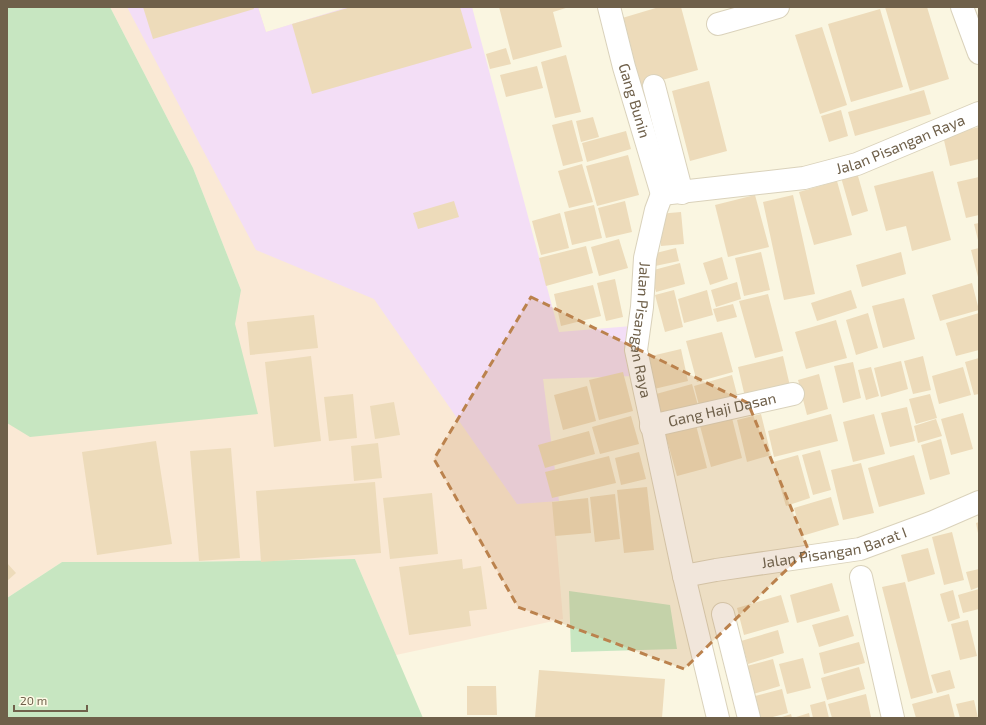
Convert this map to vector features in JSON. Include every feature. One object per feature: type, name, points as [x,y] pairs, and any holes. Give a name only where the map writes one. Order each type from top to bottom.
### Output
[{"type":"street","name":"Gang Bunin","points":[[609,7],[624,67],[672,193]]},
{"type":"street","points":[[718,24],[778,7]]},
{"type":"street","points":[[962,7],[979,53]]},
{"type":"street","points":[[654,86],[672,193]]},
{"type":"street","name":"Jalan Pisangan Raya","points":[[718,718],[684,576],[636,350],[642,307],[645,258],[656,210],[672,193],[804,178],[857,164],[979,113]]},
{"type":"street","name":"Gang Haji Dasan","points":[[651,426],[793,394]]},
{"type":"street","name":"Jalan Pisangan Barat I","points":[[684,576],[860,549],[933,522],[979,502]]},
{"type":"street","points":[[861,576],[893,718]]},
{"type":"street","points":[[723,614],[749,718]]},
{"type":"highlighted area","points":[[531,297],[748,403],[808,549],[684,669],[518,607],[434,459]]},
{"type":"shaded area","points":[[110,7],[258,7],[266,32],[348,7],[472,7],[543,379],[563,619],[396,655],[355,559],[62,562],[7,598],[7,357],[241,290],[193,168]]},
{"type":"shaded area","points":[[127,7],[258,7],[266,32],[348,7],[472,7],[559,332],[632,326],[635,376],[543,379],[559,501],[517,504],[374,299],[256,250]]},
{"type":"green space","points":[[7,7],[110,7],[193,168],[241,290],[235,324],[258,414],[30,437],[7,423]]},
{"type":"green space","points":[[355,559],[423,718],[7,718],[7,598],[62,562]]},
{"type":"green space","points":[[569,591],[670,605],[677,649],[571,652]]},
{"type":"building","points":[[143,7],[253,7],[254,9],[153,39]]},
{"type":"building","points":[[351,7],[460,7],[472,48],[312,94],[292,24]]},
{"type":"building","points":[[499,7],[569,7],[553,12],[562,47],[513,60]]},
{"type":"building","points":[[659,7],[681,7],[698,70],[637,87],[619,19]]},
{"type":"building","points":[[885,7],[927,7],[949,79],[910,91]]},
{"type":"building","points":[[880,9],[903,87],[851,102],[828,24]]},
{"type":"building","points":[[822,27],[847,105],[820,114],[795,35]]},
{"type":"building","points":[[506,48],[511,64],[490,69],[486,54]]},
{"type":"building","points":[[566,55],[581,112],[555,118],[541,62]]},
{"type":"building","points":[[537,66],[543,88],[506,97],[500,75]]},
{"type":"building","points":[[709,81],[727,151],[690,161],[672,91]]},
{"type":"building","points":[[924,90],[931,114],[855,136],[848,112]]},
{"type":"building","points":[[841,110],[848,136],[829,142],[821,116]]},
{"type":"building","points":[[593,117],[599,137],[581,142],[576,121]]},
{"type":"building","points":[[572,120],[583,161],[563,166],[552,125]]},
{"type":"building","points":[[979,127],[979,159],[950,166],[943,136]]},
{"type":"building","points":[[626,131],[631,149],[587,162],[582,143]]},
{"type":"building","points":[[628,155],[639,195],[597,206],[586,166]]},
{"type":"building","points":[[582,164],[593,202],[569,208],[558,171]]},
{"type":"building","points":[[856,169],[868,211],[852,216],[840,174]]},
{"type":"building","points":[[933,171],[951,240],[912,251],[906,226],[886,231],[874,186]]},
{"type":"building","points":[[979,177],[979,215],[966,218],[957,182]]},
{"type":"building","points":[[837,181],[852,235],[814,245],[799,192]]},
{"type":"building","points":[[755,195],[769,247],[728,257],[715,205]]},
{"type":"building","points":[[793,195],[815,294],[784,300],[763,202]]},
{"type":"building","points":[[454,201],[459,217],[418,229],[413,213]]},
{"type":"building","points":[[625,201],[632,232],[606,238],[598,208]]},
{"type":"building","points":[[594,205],[602,238],[572,245],[564,212]]},
{"type":"building","points":[[681,212],[684,244],[661,246],[658,214]]},
{"type":"building","points":[[560,213],[569,248],[541,255],[532,221]]},
{"type":"building","points":[[979,223],[979,240],[978,240],[974,224]]},
{"type":"building","points":[[619,239],[628,268],[599,276],[591,247]]},
{"type":"building","points":[[586,246],[593,273],[546,286],[539,258]]},
{"type":"building","points":[[676,248],[679,261],[655,266],[652,254]]},
{"type":"building","points":[[979,248],[979,277],[978,277],[971,250]]},
{"type":"building","points":[[761,252],[770,290],[744,296],[735,258]]},
{"type":"building","points":[[901,252],[906,274],[862,287],[856,265]]},
{"type":"building","points":[[722,257],[728,279],[710,285],[703,263]]},
{"type":"building","points":[[680,263],[685,284],[656,292],[650,271]]},
{"type":"building","points":[[615,279],[623,317],[606,321],[597,283]]},
{"type":"building","points":[[737,282],[741,299],[716,307],[711,290]]},
{"type":"building","points":[[972,283],[979,310],[940,321],[932,295]]},
{"type":"building","points":[[593,285],[601,316],[561,326],[554,294]]},
{"type":"building","points":[[674,290],[683,327],[665,332],[655,295]]},
{"type":"building","points":[[707,290],[713,315],[684,323],[678,299]]},
{"type":"building","points":[[851,290],[857,308],[817,321],[811,303]]},
{"type":"building","points":[[768,294],[783,351],[755,358],[739,301]]},
{"type":"building","points":[[904,298],[915,339],[883,348],[872,306]]},
{"type":"building","points":[[733,304],[737,317],[717,322],[713,309]]},
{"type":"building","points":[[868,313],[878,348],[856,355],[846,320]]},
{"type":"building","points":[[979,313],[979,350],[956,356],[946,323]]},
{"type":"building","points":[[314,315],[318,348],[250,355],[247,322]]},
{"type":"building","points":[[836,320],[847,358],[806,369],[795,332]]},
{"type":"building","points":[[722,332],[733,372],[697,382],[686,341]]},
{"type":"building","points":[[681,349],[688,381],[654,389],[647,357]]},
{"type":"building","points":[[311,356],[321,441],[274,447],[265,362]]},
{"type":"building","points":[[783,356],[790,386],[745,397],[738,367]]},
{"type":"building","points":[[923,356],[931,390],[913,394],[904,361]]},
{"type":"building","points":[[979,358],[979,394],[974,395],[965,362]]},
{"type":"building","points":[[901,361],[908,389],[881,397],[874,368]]},
{"type":"building","points":[[853,362],[861,398],[843,403],[834,366]]},
{"type":"building","points":[[871,367],[879,396],[866,400],[858,370]]},
{"type":"building","points":[[963,367],[971,395],[939,404],[932,376]]},
{"type":"building","points":[[623,372],[633,411],[599,420],[589,380]]},
{"type":"building","points":[[819,374],[828,409],[807,415],[798,380]]},
{"type":"building","points":[[732,375],[738,398],[700,409],[694,386]]},
{"type":"building","points":[[692,384],[699,409],[655,421],[649,396]]},
{"type":"building","points":[[587,386],[596,421],[563,430],[554,395]]},
{"type":"building","points":[[353,394],[357,438],[329,441],[324,397]]},
{"type":"building","points":[[930,394],[937,418],[916,424],[909,399]]},
{"type":"building","points":[[394,402],[400,435],[375,439],[370,406]]},
{"type":"building","points":[[907,407],[915,441],[890,447],[881,413]]},
{"type":"building","points":[[963,413],[973,449],[951,455],[941,419]]},
{"type":"building","points":[[761,414],[771,455],[747,462],[737,420]]},
{"type":"building","points":[[831,414],[838,441],[774,457],[768,431]]},
{"type":"building","points":[[874,414],[885,454],[853,462],[843,422]]},
{"type":"building","points":[[631,416],[639,444],[600,454],[592,427]]},
{"type":"building","points":[[732,418],[742,458],[711,467],[700,426]]},
{"type":"building","points":[[936,419],[942,436],[918,443],[914,426]]},
{"type":"building","points":[[696,425],[707,468],[677,476],[665,433]]},
{"type":"building","points":[[589,431],[595,454],[545,468],[538,445]]},
{"type":"building","points":[[941,439],[950,474],[930,480],[921,445]]},
{"type":"building","points":[[156,441],[172,544],[97,555],[82,452]]},
{"type":"building","points":[[378,443],[382,478],[354,481],[351,446]]},
{"type":"building","points":[[231,448],[240,558],[199,561],[190,451]]},
{"type":"building","points":[[820,450],[831,490],[813,495],[802,455]]},
{"type":"building","points":[[639,452],[646,479],[621,485],[615,458]]},
{"type":"building","points":[[798,455],[810,498],[786,506],[773,462]]},
{"type":"building","points":[[914,455],[925,494],[879,507],[868,468]]},
{"type":"building","points":[[609,456],[616,483],[552,498],[545,472]]},
{"type":"building","points":[[861,463],[874,513],[843,520],[831,470]]},
{"type":"building","points":[[375,482],[381,553],[261,562],[256,491]]},
{"type":"building","points":[[647,487],[654,550],[624,553],[617,490]]},
{"type":"building","points":[[432,493],[438,554],[390,559],[383,498]]},
{"type":"building","points":[[615,494],[620,539],[595,542],[590,497]]},
{"type":"building","points":[[831,497],[839,525],[802,536],[794,508]]},
{"type":"building","points":[[588,498],[591,533],[555,536],[552,502]]},
{"type":"building","points":[[979,522],[979,533],[978,533],[976,523]]},
{"type":"building","points":[[952,532],[964,580],[944,585],[932,537]]},
{"type":"building","points":[[928,548],[935,574],[908,582],[901,555]]},
{"type":"building","points":[[462,559],[463,569],[481,566],[487,609],[469,611],[471,626],[409,635],[399,567]]},
{"type":"building","points":[[7,563],[16,573],[7,581]]},
{"type":"building","points":[[979,569],[979,587],[971,590],[966,572]]},
{"type":"building","points":[[905,582],[933,693],[911,699],[882,587]]},
{"type":"building","points":[[832,583],[840,611],[797,623],[790,595]]},
{"type":"building","points":[[979,589],[979,609],[963,613],[958,595]]},
{"type":"building","points":[[953,590],[960,618],[948,622],[940,594]]},
{"type":"building","points":[[781,595],[789,622],[744,635],[737,608]]},
{"type":"building","points":[[848,615],[854,636],[819,647],[812,625]]},
{"type":"building","points":[[968,620],[977,656],[960,660],[951,624]]},
{"type":"building","points":[[778,630],[784,653],[748,664],[741,641]]},
{"type":"building","points":[[859,642],[865,663],[824,674],[819,653]]},
{"type":"building","points":[[803,658],[811,688],[787,694],[779,664]]},
{"type":"building","points":[[773,659],[780,686],[747,696],[739,668]]},
{"type":"building","points":[[859,667],[865,689],[827,700],[821,678]]},
{"type":"building","points":[[539,670],[665,679],[662,718],[535,718]]},
{"type":"building","points":[[950,670],[955,688],[937,693],[931,675]]},
{"type":"building","points":[[467,686],[496,686],[497,715],[467,715]]},
{"type":"building","points":[[782,689],[788,713],[769,718],[753,718],[747,698]]},
{"type":"building","points":[[866,694],[871,717],[832,718],[828,704]]},
{"type":"building","points":[[949,694],[955,718],[916,718],[912,704]]},
{"type":"building","points":[[974,700],[978,718],[960,718],[956,704]]},
{"type":"building","points":[[825,701],[829,718],[813,718],[810,705]]},
{"type":"building","points":[[809,713],[810,718],[793,718]]},
{"type":"building","points":[[791,714],[792,718],[779,718]]}]
